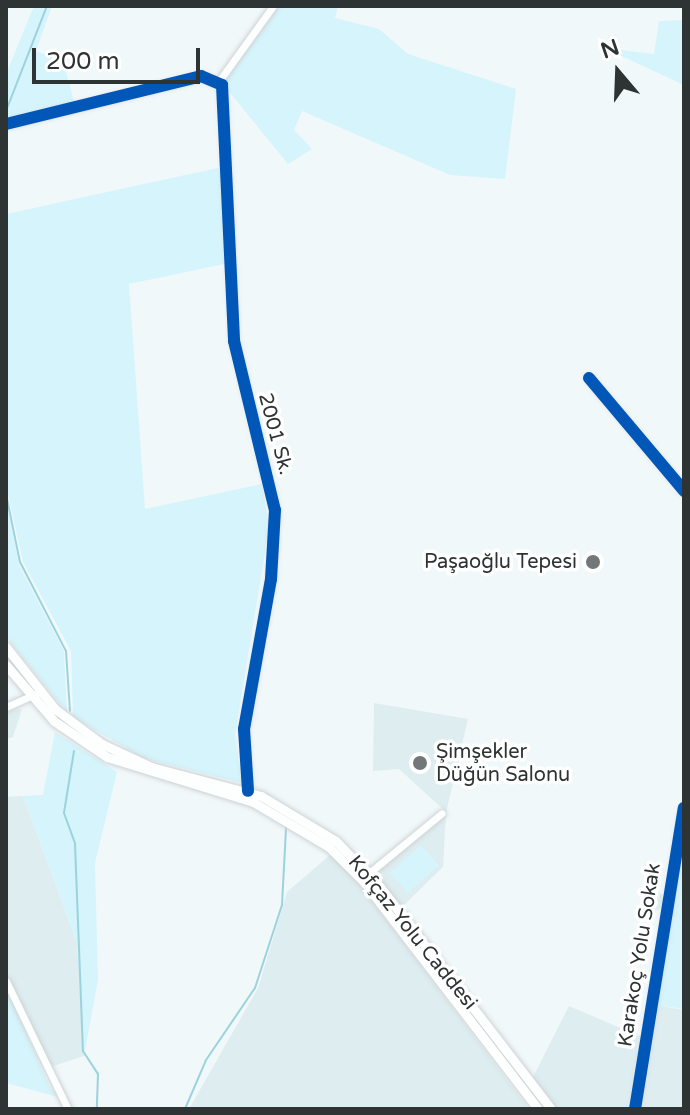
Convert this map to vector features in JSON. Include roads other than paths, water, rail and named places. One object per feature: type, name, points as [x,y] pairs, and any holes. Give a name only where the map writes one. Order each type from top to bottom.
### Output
[{"type":"main road","name":"Kofçaz Yolu Caddesi","points":[[6,647],[35,695],[82,731],[127,757],[248,791],[312,823],[369,873],[551,1109]]},
{"type":"main road","name":"Kofçaz Yolu Caddesi","points":[[6,665],[35,695],[107,757],[253,802],[329,847],[364,882],[538,1109]]},
{"type":"street","points":[[6,124],[201,76],[220,83],[273,6]]},
{"type":"street","name":"2001 Sk.","points":[[220,83],[234,341],[275,510],[244,729],[248,791]]},
{"type":"street","points":[[589,378],[684,491]]},
{"type":"street","points":[[6,707],[35,695]]},
{"type":"street","name":"Karakoç Yolu Sokak","points":[[635,1109],[684,808]]},
{"type":"street","points":[[369,873],[442,813]]},
{"type":"street","points":[[6,981],[68,1109]]},
{"type":"waterway","points":[[6,111],[47,6]]},
{"type":"waterway","points":[[6,494],[20,562],[66,651],[70,711]]},
{"type":"waterway","points":[[74,751],[64,813],[75,844],[83,1051],[98,1074],[97,1109]]},
{"type":"waterway","points":[[185,1109],[206,1060],[255,988],[282,905],[286,828]]},
{"type":"place","name":"Paşaoğlu Tepesi","points":[[593,562]]},
{"type":"place","name":"Şimşekler Düğün Salonu","points":[[420,763]]}]
